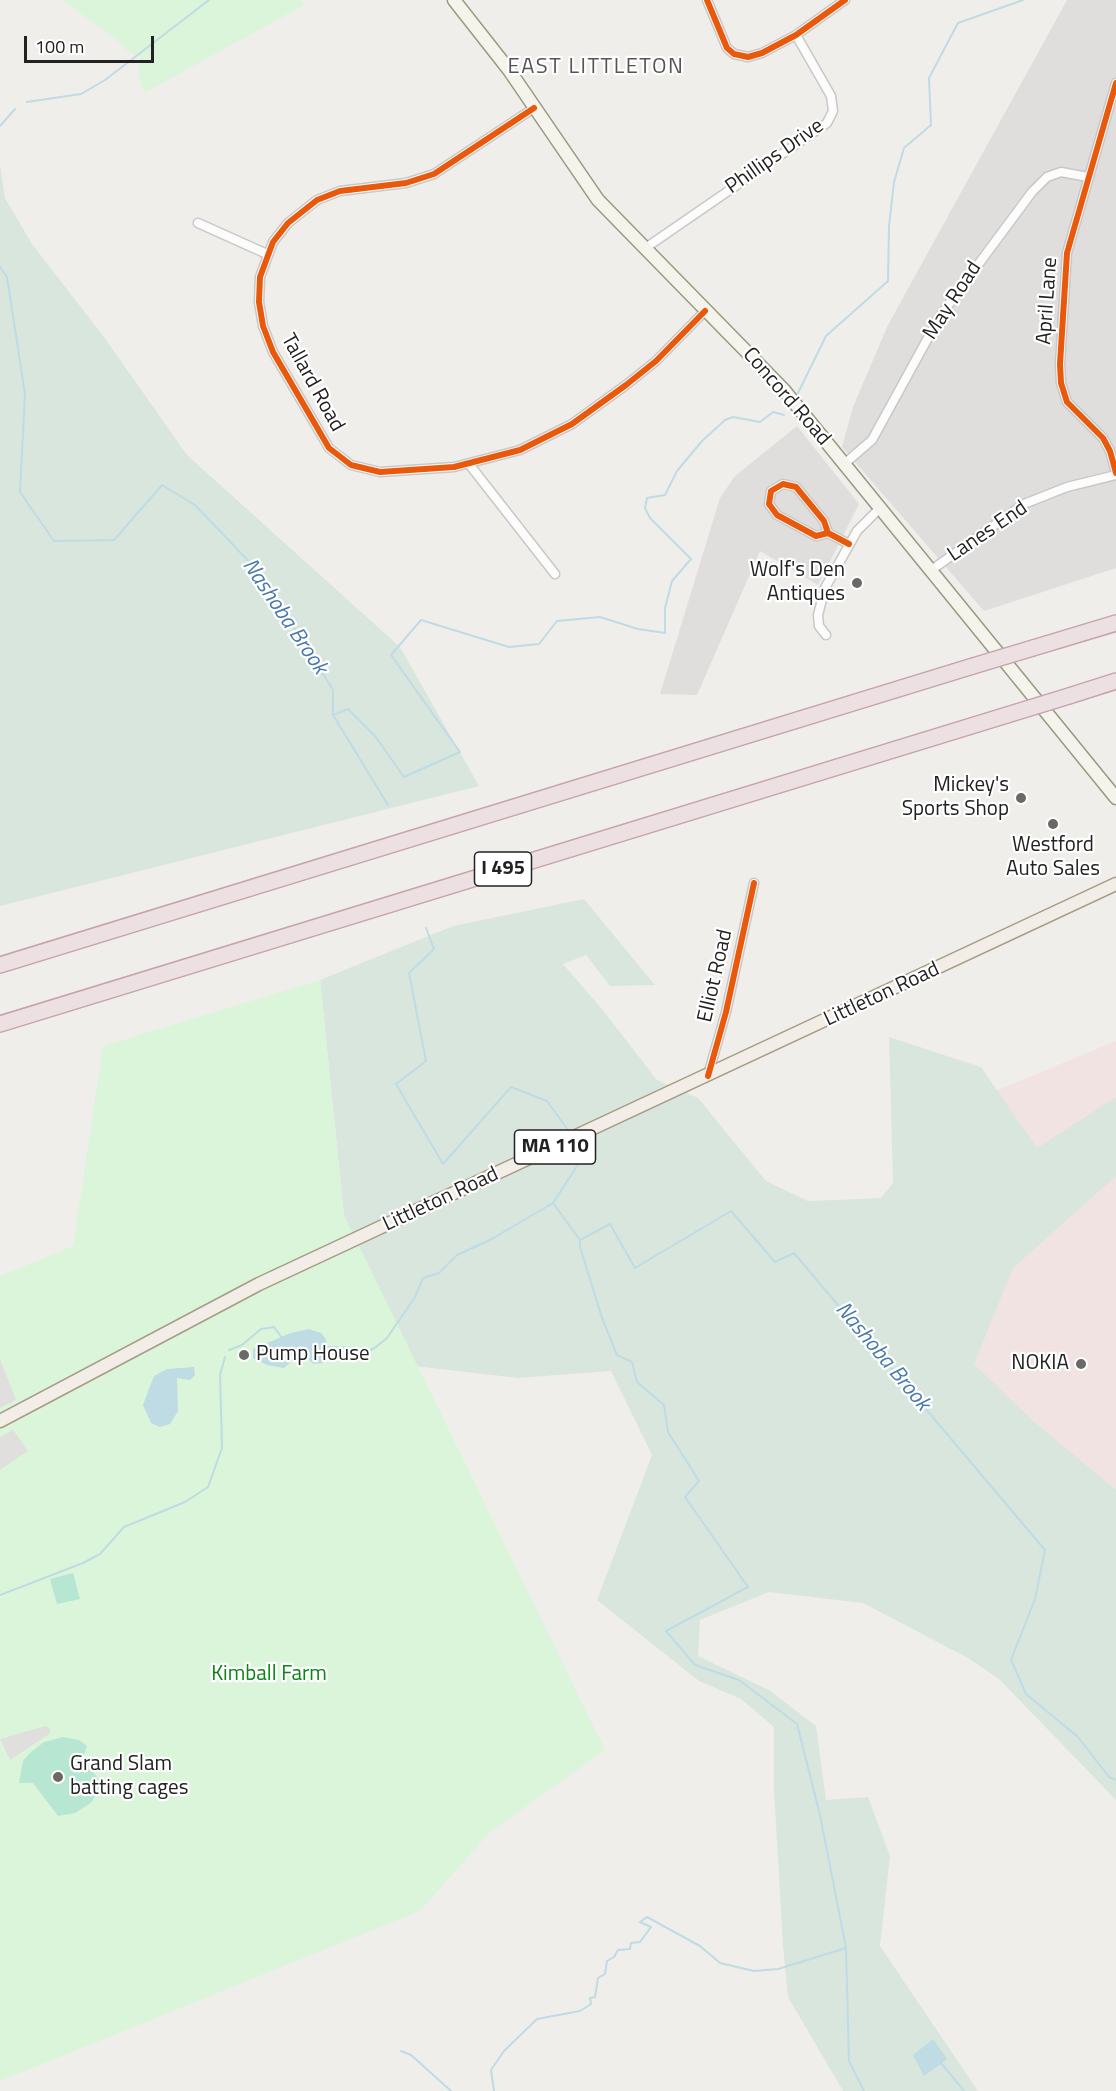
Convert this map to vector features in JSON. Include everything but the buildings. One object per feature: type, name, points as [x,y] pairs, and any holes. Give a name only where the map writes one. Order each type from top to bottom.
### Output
[{"type":"highway","points":[[0,965],[1116,622]]},
{"type":"highway","name":"I 495","points":[[0,1024],[1116,681]]},
{"type":"main road","name":"Concord Road","points":[[454,0],[534,108],[598,200],[784,390],[1116,798]]},
{"type":"main road","name":"Littleton Road","points":[[0,1421],[259,1284],[1116,884]]},
{"type":"street","points":[[707,0],[727,48],[738,56],[756,56],[796,35],[845,0]]},
{"type":"street","name":"Phillips Drive","points":[[644,249],[827,123],[833,111],[831,96],[796,35]]},
{"type":"street","name":"April Lane","points":[[1116,83],[1065,265],[1061,383],[1072,408],[1107,444],[1116,474]]},
{"type":"street","name":"Tallard Road","points":[[534,108],[434,174],[406,183],[340,191],[317,200],[288,222],[267,254],[259,290],[263,326],[273,352],[329,448],[351,465],[370,471],[434,470],[469,464],[538,443],[572,424],[642,373],[705,311]]},
{"type":"street","name":"May Road","points":[[843,465],[872,440],[940,316],[1032,192],[1047,177],[1060,172],[1088,177]]},
{"type":"street","points":[[198,223],[267,254]]},
{"type":"street","points":[[469,464],[555,573]]},
{"type":"street","name":"Lanes End","points":[[930,572],[1024,504],[1067,487],[1116,474]]},
{"type":"street","points":[[828,533],[824,521],[796,487],[783,484],[771,491],[769,504],[773,512],[816,536],[828,533],[849,543]]},
{"type":"street","points":[[826,635],[818,621],[820,605],[849,543],[864,521],[879,508]]},
{"type":"street","name":"Elliot Road","points":[[708,1076],[726,1012],[754,883]]},
{"type":"shaded area","points":[[1067,0],[1116,0],[1116,568],[984,611],[842,447],[853,407],[888,325]]},
{"type":"shaded area","points":[[0,164],[5,198],[32,244],[104,337],[187,455],[400,647],[479,786],[0,906]]},
{"type":"shaded area","points":[[797,426],[859,504],[818,585],[760,551],[697,695],[660,694],[720,498],[735,476]]},
{"type":"shaded area","points":[[584,899],[655,985],[610,986],[586,955],[563,964],[602,1009],[657,1080],[698,1098],[766,1181],[808,1201],[881,1198],[893,1183],[889,1037],[981,1067],[1037,1148],[1116,1097],[1116,1176],[1013,1268],[974,1364],[1033,1421],[1116,1490],[1116,1800],[999,1679],[968,1658],[863,1603],[769,1592],[700,1620],[698,1656],[769,1690],[816,1726],[826,1800],[868,1797],[890,1856],[880,1946],[978,2091],[843,2091],[788,1997],[774,1790],[774,1727],[741,1699],[699,1681],[597,1600],[652,1455],[611,1371],[518,1378],[370,1361],[344,1215],[320,980],[453,926]]},
{"type":"shaded area","points":[[1116,1041],[1116,1601],[839,1217],[905,1213],[911,1126]]},
{"type":"shaded area","points":[[0,1359],[16,1400],[0,1408]]},
{"type":"shaded area","points":[[13,1430],[28,1451],[0,1470],[0,1437]]},
{"type":"shaded area","points":[[46,1726],[51,1730],[49,1734],[10,1760],[0,1739]]},
{"type":"green space","points":[[62,0],[300,0],[304,5],[144,93],[138,73],[140,57],[129,52],[112,36]]},
{"type":"green space","name":"Kimball Farm","points":[[320,980],[344,1215],[605,1750],[490,1832],[420,1911],[0,2081],[0,1276],[73,1246],[103,1046]]},
{"type":"green space","points":[[73,1573],[80,1599],[57,1604],[50,1579]]},
{"type":"green space","name":"Grand Slam batting cages","points":[[63,1737],[79,1740],[87,1746],[83,1757],[101,1783],[92,1802],[75,1813],[58,1816],[33,1783],[19,1783],[23,1761],[30,1753],[44,1742]]},
{"type":"water","points":[[309,1329],[321,1333],[325,1338],[328,1347],[323,1363],[313,1364],[302,1352],[284,1368],[267,1365],[253,1358],[253,1349],[291,1333]]},
{"type":"water","points":[[194,1367],[195,1375],[190,1380],[177,1378],[178,1411],[170,1424],[160,1427],[151,1423],[143,1405],[154,1376],[167,1369]]},
{"type":"water","points":[[933,2039],[947,2059],[924,2076],[913,2055]]},
{"type":"waterway","points":[[27,102],[81,94],[105,80],[209,0]]},
{"type":"waterway","points":[[798,393],[826,336],[888,281],[889,226],[894,182],[904,148],[931,125],[929,78],[958,23],[1023,0]]},
{"type":"waterway","points":[[0,126],[15,109]]},
{"type":"waterway","name":"Nashoba Brook","points":[[0,267],[7,277],[25,394],[20,492],[54,541],[114,540],[162,485],[195,505],[259,572],[333,690],[333,715],[388,805]]},
{"type":"waterway","points":[[333,715],[348,709],[375,736],[404,777],[460,752],[391,655],[421,620],[509,647],[539,644],[557,621],[600,617],[638,629],[665,633],[665,608],[672,581],[691,559],[650,518],[645,508],[647,498],[665,495],[677,471],[702,441],[725,420],[733,417],[760,422],[773,412],[784,415]]},
{"type":"waterway","name":"Nashoba Brook","points":[[426,928],[434,949],[409,973],[426,1061],[396,1084],[443,1164],[511,1087],[547,1101],[568,1130]]},
{"type":"waterway","name":"Nashoba Brook","points":[[574,1146],[579,1163],[553,1203],[580,1240],[610,1224],[635,1268],[731,1211],[775,1262],[794,1253],[1045,1550],[1035,1599],[1011,1660],[1026,1694],[1078,1737],[1109,1777],[1116,1780]]},
{"type":"waterway","points":[[326,1347],[357,1348],[365,1353],[376,1347],[387,1338],[415,1297],[423,1278],[439,1273],[457,1255],[490,1240],[553,1203]]},
{"type":"waterway","points":[[580,1240],[580,1247],[602,1318],[617,1355],[632,1362],[637,1382],[664,1405],[668,1432],[699,1481],[685,1497],[748,1587],[666,1631],[695,1665],[739,1680],[797,1724],[820,1815],[846,1948],[849,2061],[864,2091]]},
{"type":"waterway","points":[[229,1350],[242,1345],[261,1329],[274,1327],[282,1338]]},
{"type":"waterway","points":[[0,1595],[83,1563],[100,1554],[124,1527],[185,1502],[208,1487],[222,1448],[220,1375],[225,1357]]},
{"type":"waterway","points":[[494,2091],[491,2070],[504,2051],[537,2019],[580,2011],[591,2004],[590,1998],[595,1997],[598,1978],[605,1974],[607,1961],[614,1957],[618,1950],[630,1949],[631,1943],[640,1942],[651,1927],[640,1922],[647,1917],[700,1946],[720,1963],[754,1971],[778,1969],[846,1948]]},
{"type":"waterway","points":[[401,2051],[411,2055],[451,2091]]},
{"type":"waterway","points":[[941,2063],[964,2091]]},
{"type":"cycle path","points":[[707,0],[727,48],[734,54],[748,57],[762,53],[796,35],[845,0]]},
{"type":"cycle path","points":[[1116,83],[1067,253],[1060,364],[1061,383],[1067,402],[1103,438],[1110,451],[1116,473]]},
{"type":"cycle path","points":[[534,108],[434,174],[406,183],[340,191],[317,200],[288,223],[273,242],[260,277],[259,302],[263,326],[273,352],[329,448],[351,465],[380,472],[454,467],[520,450],[572,424],[626,385],[656,361],[705,311]]},
{"type":"cycle path","points":[[828,533],[816,536],[777,515],[769,504],[771,491],[783,484],[796,487],[824,521],[828,533],[849,544]]},
{"type":"cycle path","points":[[708,1076],[726,1012],[754,883]]},
{"type":"place","name":"Wolf's Den Antiques","points":[[857,583]]},
{"type":"place","name":"Mickey's Sports Shop","points":[[1021,798]]},
{"type":"place","name":"Westford Auto Sales","points":[[1053,824]]},
{"type":"place","name":"Pump House","points":[[244,1355]]},
{"type":"place","name":"NOKIA","points":[[1081,1364]]},
{"type":"place","name":"Grand Slam batting cages","points":[[58,1777]]},
{"type":"district","name":"EAST LITTLETON","points":[[596,68]]}]
